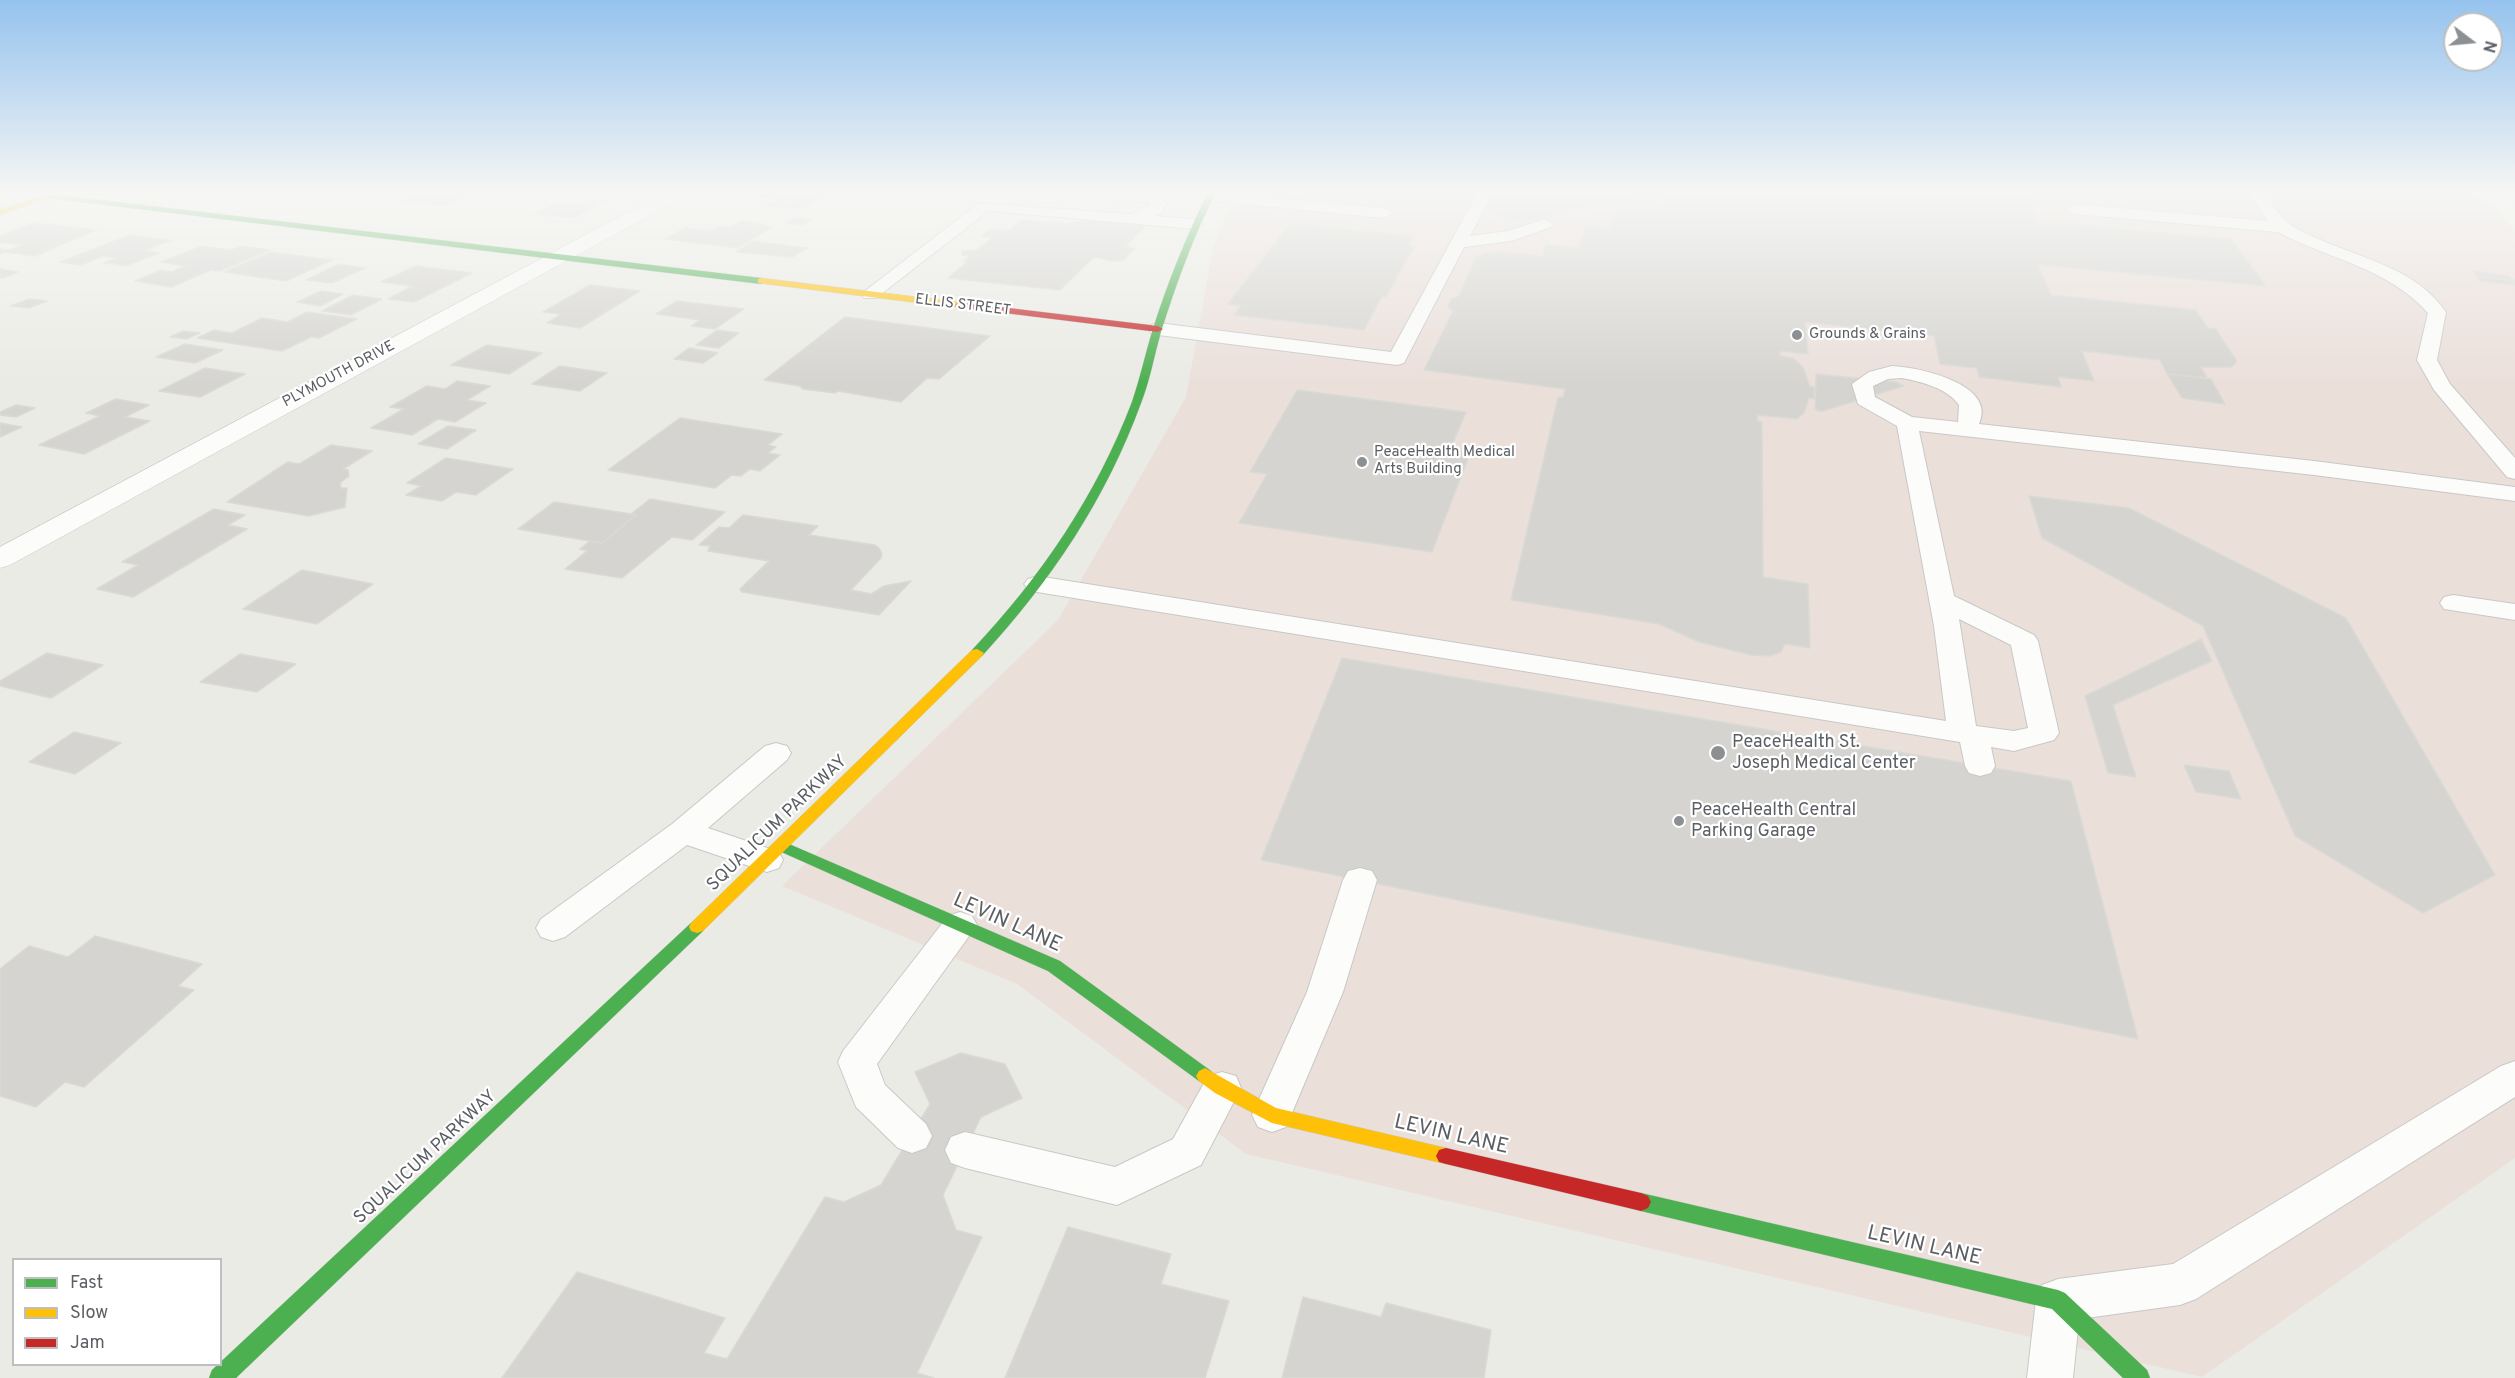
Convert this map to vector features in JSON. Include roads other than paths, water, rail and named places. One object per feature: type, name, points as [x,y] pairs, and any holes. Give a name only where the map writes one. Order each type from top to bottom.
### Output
[{"type":"street","name":"ELLIS STREET","points":[[551,256],[1158,329]]},
{"type":"street","name":"SQUALICUM PARKWAY","points":[[220,1378],[775,853],[998,632],[1037,584],[1107,475],[1137,401],[1158,329],[1184,256]]},
{"type":"street","name":"PLYMOUTH DRIVE","points":[[0,559],[557,257]]},
{"type":"street","name":"LEVIN LANE","points":[[775,853],[960,925],[1054,966],[1222,1088],[1272,1115],[2058,1300]]},
{"type":"street","points":[[2058,1300],[2139,1378]]},
{"type":"lane","points":[[870,294],[916,256]]},
{"type":"lane","points":[[1158,329],[1397,359],[1451,256]]},
{"type":"lane","points":[[2348,256],[2388,272],[2426,296],[2437,312],[2427,360],[2441,386],[2515,472]]},
{"type":"lane","points":[[1966,429],[1971,415],[1967,401],[1948,385],[1929,377],[1891,372],[1876,375],[1862,384],[1865,400],[1907,423],[2314,468],[2515,494]]},
{"type":"lane","points":[[1907,423],[1968,734],[1980,766]]},
{"type":"lane","points":[[1037,584],[2014,741],[2044,733],[2024,641],[1942,600]]},
{"type":"lane","points":[[2453,603],[2515,612]]},
{"type":"lane","points":[[554,928],[683,832],[776,753]]},
{"type":"lane","points":[[683,832],[775,853]]},
{"type":"lane","points":[[1272,1115],[1325,992],[1360,880]]},
{"type":"lane","points":[[912,1136],[870,1095],[857,1062],[960,925]]},
{"type":"lane","points":[[2050,1378],[2058,1300],[2180,1284],[2515,1077]]},
{"type":"lane","points":[[965,1150],[1117,1186],[1187,1152],[1222,1088]]},
{"type":"place","name":"Grounds & Grains","points":[[1797,335]]},
{"type":"place","name":"PeaceHealth Medical Arts Building","points":[[1362,462]]},
{"type":"place","name":"PeaceHealth St. Joseph Medical Center","points":[[1718,753]]},
{"type":"place","name":"PeaceHealth Central Parking Garage","points":[[1679,821]]}]
